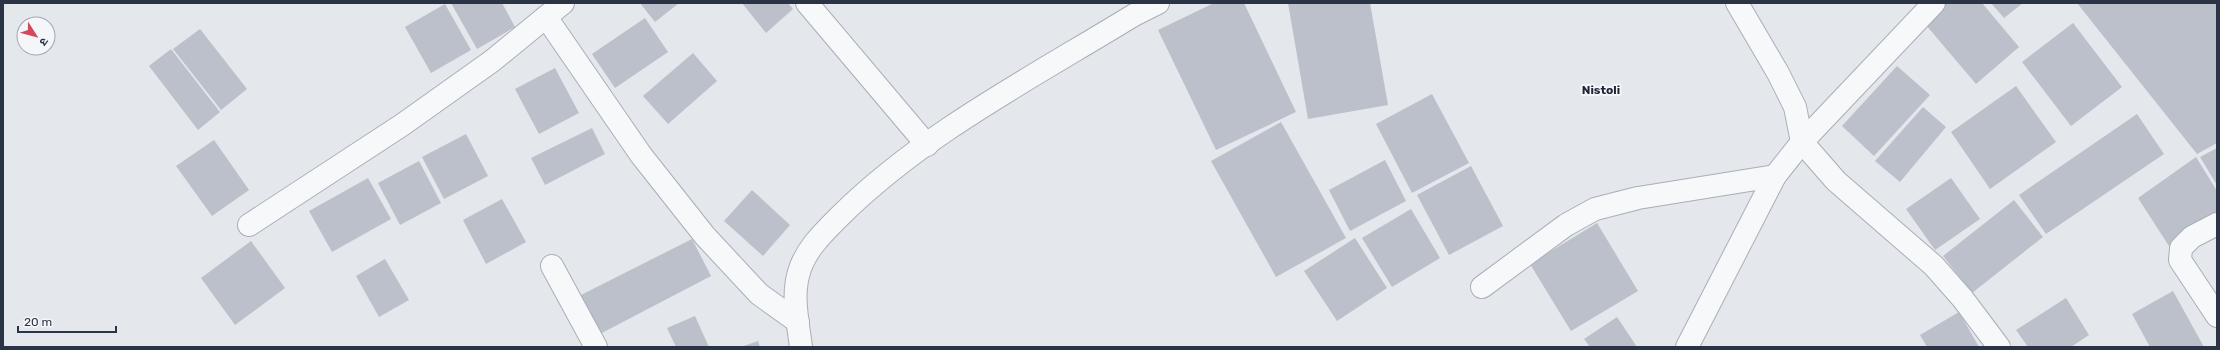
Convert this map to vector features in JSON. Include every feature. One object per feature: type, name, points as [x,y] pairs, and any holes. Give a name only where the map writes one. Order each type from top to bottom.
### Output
[{"type":"street","points":[[807,3],[927,145]]},
{"type":"street","points":[[801,347],[796,298],[800,269],[816,240],[859,198],[892,170],[956,124],[1134,15],[1158,3]]},
{"type":"street","points":[[1737,3],[1778,73],[1795,108],[1802,142],[1836,181],[1934,266],[1963,299],[1998,347]]},
{"type":"street","points":[[1687,347],[1775,176],[1802,142],[1934,3]]},
{"type":"street","points":[[249,225],[402,125],[492,61],[554,8],[641,155],[705,236],[759,294],[798,322]]},
{"type":"street","points":[[1482,287],[1566,225],[1595,209],[1638,198],[1775,176]]},
{"type":"street","points":[[2217,224],[2192,238],[2180,248],[2180,260],[2217,316]]},
{"type":"street","points":[[552,266],[596,347]]},
{"type":"building","points":[[451,3],[502,3],[515,27],[477,49]]},
{"type":"building","points":[[640,3],[679,3],[655,22]]},
{"type":"building","points":[[742,3],[788,3],[793,9],[766,33]]},
{"type":"building","points":[[1214,3],[1244,3],[1296,112],[1216,150],[1158,30]]},
{"type":"building","points":[[1288,3],[1370,3],[1388,105],[1308,119]]},
{"type":"building","points":[[1938,3],[1982,3],[2019,47],[1976,84],[1920,18]]},
{"type":"building","points":[[1991,3],[2023,3],[2004,18]]},
{"type":"building","points":[[2077,3],[2217,3],[2217,143],[2197,154]]},
{"type":"building","points":[[445,4],[471,50],[431,73],[405,27]]},
{"type":"building","points":[[645,18],[668,52],[615,88],[592,54]]},
{"type":"building","points":[[2073,23],[2122,87],[2071,126],[2022,62]]},
{"type":"building","points":[[200,29],[247,89],[221,110],[173,49]]},
{"type":"building","points":[[171,49],[220,112],[198,130],[149,66]]},
{"type":"building","points":[[693,53],[717,81],[668,124],[643,96]]},
{"type":"building","points":[[1897,66],[1930,95],[1874,156],[1842,126]]},
{"type":"building","points":[[555,68],[579,113],[539,134],[515,89]]},
{"type":"building","points":[[2016,86],[2056,142],[1990,189],[1951,132]]},
{"type":"building","points":[[1432,94],[1469,163],[1412,193],[1376,124]]},
{"type":"building","points":[[1923,107],[1946,127],[1900,182],[1875,161]]},
{"type":"building","points":[[2137,114],[2164,154],[2046,234],[2019,195]]},
{"type":"building","points":[[1281,122],[1346,238],[1276,277],[1211,161]]},
{"type":"building","points":[[592,128],[605,154],[545,185],[531,158]]},
{"type":"building","points":[[466,134],[488,176],[444,199],[422,157]]},
{"type":"building","points":[[214,140],[249,190],[212,216],[176,166]]},
{"type":"building","points":[[2217,148],[2217,185],[2200,157]]},
{"type":"building","points":[[2196,157],[2217,191],[2217,217],[2169,246],[2138,198]]},
{"type":"building","points":[[1385,160],[1406,201],[1350,231],[1329,190]]},
{"type":"building","points":[[419,161],[441,203],[400,225],[378,183]]},
{"type":"building","points":[[1471,166],[1503,226],[1449,255],[1417,195]]},
{"type":"building","points":[[368,178],[391,219],[332,252],[309,211]]},
{"type":"building","points":[[1951,178],[1980,219],[1935,250],[1906,209]]},
{"type":"building","points":[[752,190],[790,225],[763,256],[724,221]]},
{"type":"building","points":[[502,199],[526,242],[486,264],[463,220]]},
{"type":"building","points":[[2014,200],[2043,237],[1972,293],[1943,256]]},
{"type":"building","points":[[1411,209],[1440,258],[1392,287],[1362,238]]},
{"type":"building","points":[[1597,223],[1638,291],[1571,331],[1530,264]]},
{"type":"building","points":[[1355,238],[1387,288],[1337,321],[1304,271]]},
{"type":"building","points":[[692,239],[711,276],[598,335],[579,296]]},
{"type":"building","points":[[251,241],[285,288],[235,325],[201,278]]},
{"type":"building","points":[[385,259],[409,300],[379,317],[356,276]]},
{"type":"building","points":[[2173,291],[2204,347],[2150,347],[2132,314]]},
{"type":"building","points":[[2066,298],[2089,335],[2071,347],[2028,347],[2016,330]]},
{"type":"building","points":[[1959,312],[1979,347],[1927,347],[1920,335]]},
{"type":"building","points":[[695,316],[709,347],[676,347],[667,328]]},
{"type":"building","points":[[1617,317],[1637,347],[1590,347],[1584,339]]},
{"type":"building","points":[[758,341],[760,347],[741,347]]},
{"type":"district","name":"Nistoli","points":[[1601,90]]}]
